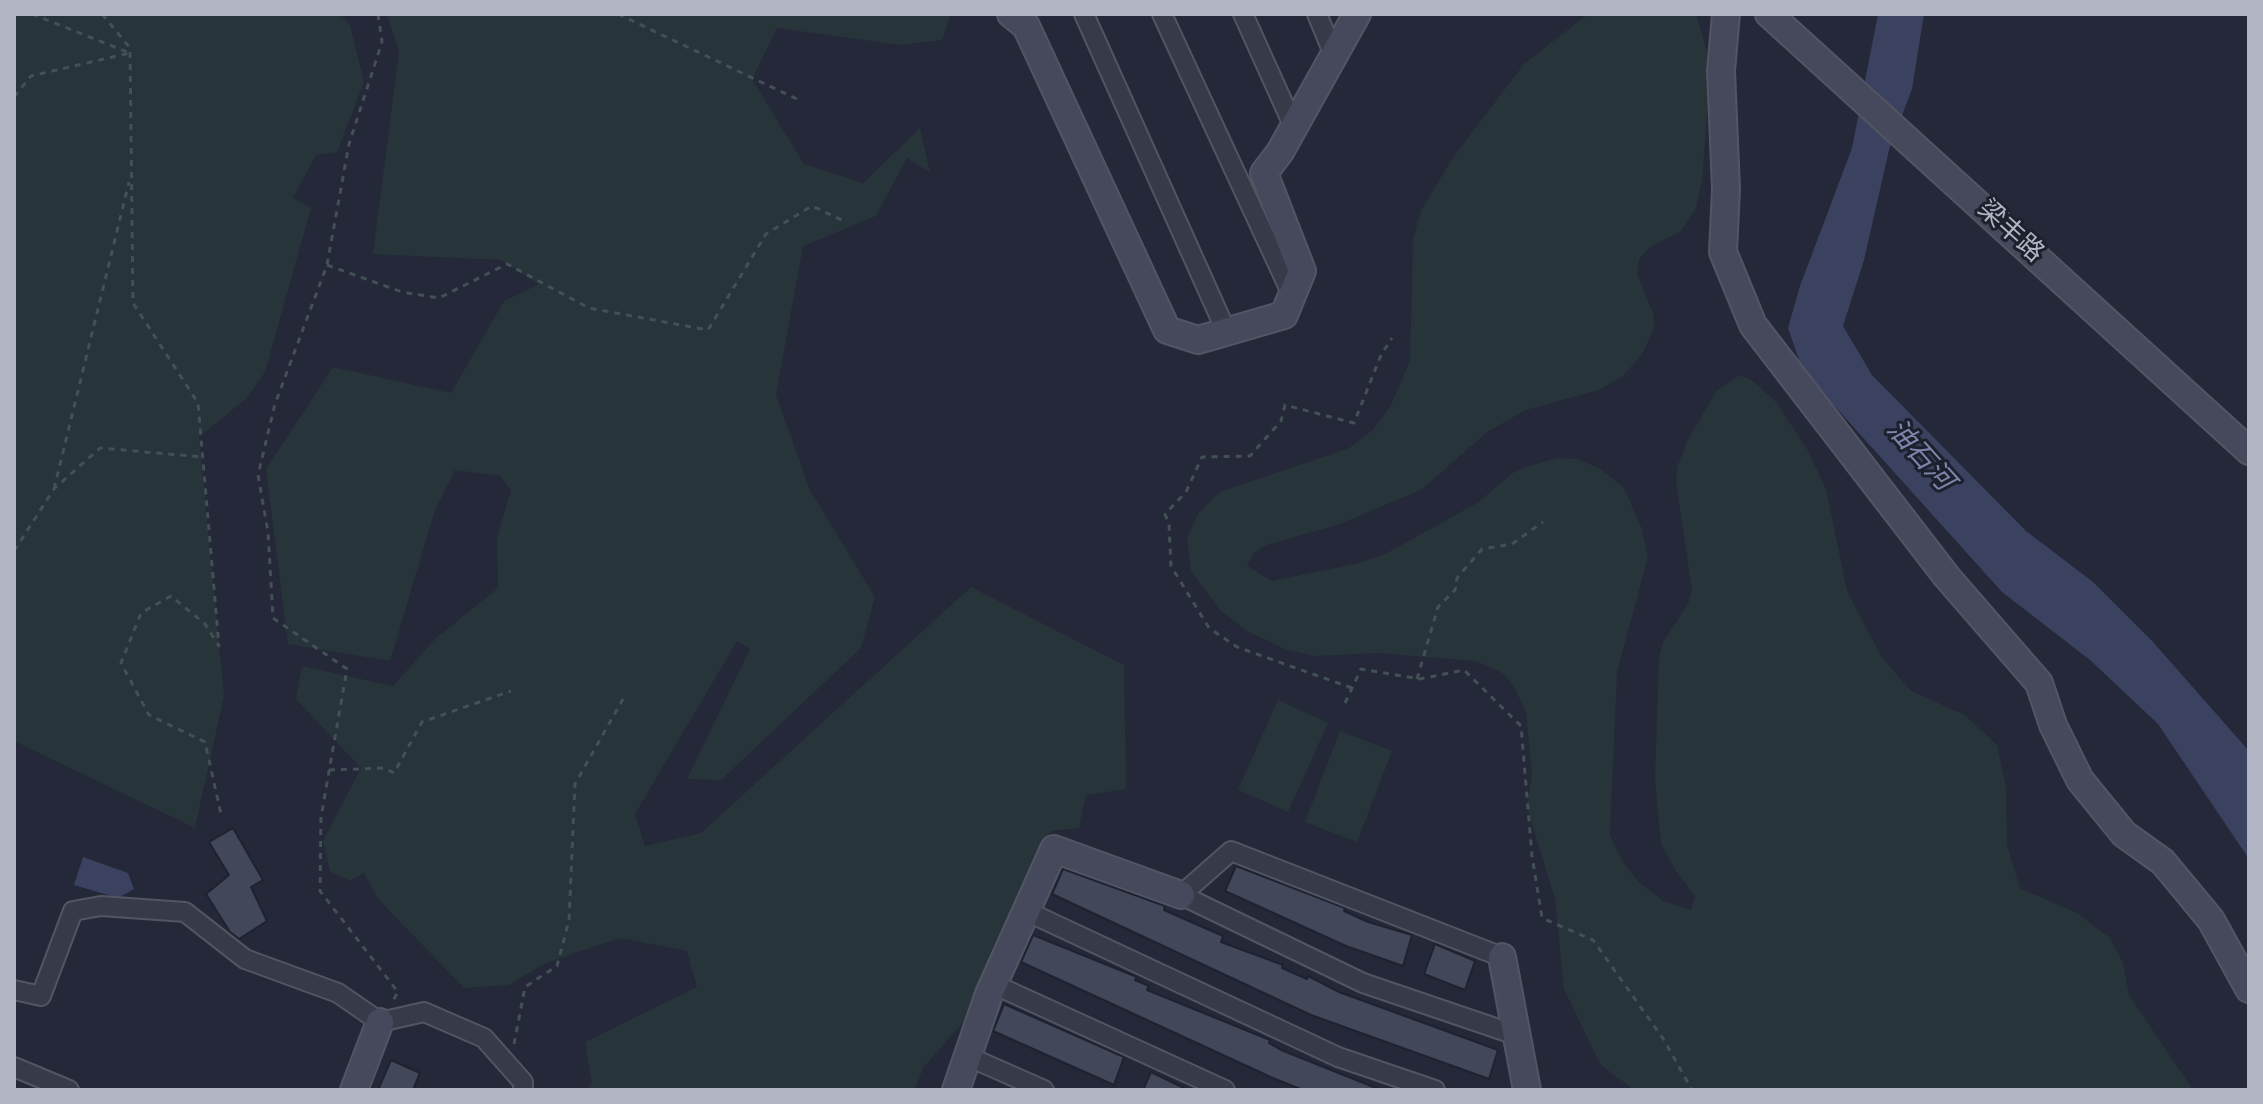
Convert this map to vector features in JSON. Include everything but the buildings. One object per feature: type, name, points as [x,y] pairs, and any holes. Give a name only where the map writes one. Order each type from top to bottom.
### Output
[{"type":"street","points":[[1084,14],[1227,333]]},
{"type":"street","points":[[1162,14],[1293,297]]},
{"type":"street","points":[[1243,14],[1294,127]]},
{"type":"street","points":[[1317,14],[1334,55]]},
{"type":"street","points":[[1024,18],[1167,330],[1198,340],[1284,315],[1293,297],[1302,271],[1264,173],[1294,127],[1357,14]]},
{"type":"street","points":[[1726,14],[1721,71],[1726,189],[1723,252],[1753,325],[1947,577],[2039,683],[2053,725],[2080,780],[2124,834],[2163,862],[2211,920],[2249,989]]},
{"type":"street","name":"梁丰路","points":[[1769,14],[2249,451]]},
{"type":"street","points":[[956,1090],[993,984],[1054,849],[1181,895],[1363,983],[1516,1035]]},
{"type":"street","points":[[1181,895],[1231,851],[1502,957],[1527,1090]]},
{"type":"street","points":[[14,990],[41,996],[73,911],[101,906],[185,912],[245,959],[338,993],[380,1022],[424,1012],[484,1038],[523,1082],[523,1090]]},
{"type":"street","points":[[1026,911],[1338,1057],[1435,1090]]},
{"type":"street","points":[[993,984],[1225,1090]]},
{"type":"street","points":[[354,1090],[380,1022]]},
{"type":"street","points":[[967,1056],[1044,1090]]},
{"type":"street","points":[[17,1069],[25,1090]]},
{"type":"street","points":[[17,1069],[69,1090]]},
{"type":"path","points":[[32,14],[131,53]]},
{"type":"path","points":[[102,14],[131,53],[133,303],[198,403],[219,646],[205,624],[171,596],[141,613],[121,663],[149,715],[205,742],[221,814]]},
{"type":"path","points":[[378,14],[382,42],[349,144],[327,265],[275,404],[258,475],[268,532],[273,618],[347,669],[321,817],[320,891],[398,992],[380,1022]]},
{"type":"path","points":[[618,14],[801,101]]},
{"type":"path","points":[[14,97],[31,76],[131,53]]},
{"type":"path","points":[[54,489],[131,174]]},
{"type":"path","points":[[327,265],[402,292],[439,298],[507,264],[589,308],[708,330],[766,234],[812,206],[846,222]]},
{"type":"path","points":[[1352,688],[1237,647],[1209,628],[1171,566],[1169,524],[1165,514],[1186,492],[1202,457],[1250,456],[1281,421],[1285,405],[1354,423],[1381,355],[1392,338]]},
{"type":"path","points":[[14,551],[54,489],[100,448],[203,457]]},
{"type":"path","points":[[1417,679],[1438,607],[1455,590],[1457,578],[1482,549],[1512,544],[1543,522]]},
{"type":"path","points":[[1345,703],[1361,669],[1417,679],[1464,670],[1521,726],[1532,856],[1542,918],[1593,940],[1664,1040],[1692,1090]]},
{"type":"path","points":[[329,770],[384,768],[394,773],[422,722],[511,691]]},
{"type":"path","points":[[510,1067],[525,987],[557,966],[569,920],[575,784],[623,699]]},
{"type":"shaded area","points":[[14,14],[340,14],[350,25],[364,82],[337,152],[316,155],[293,198],[311,208],[265,372],[246,399],[199,437],[224,696],[195,828],[14,741]]},
{"type":"shaded area","points":[[387,14],[951,14],[942,40],[901,45],[777,28],[752,79],[804,164],[863,183],[920,128],[930,172],[907,158],[876,216],[803,246],[776,395],[810,490],[875,597],[861,648],[721,780],[687,779],[750,649],[737,641],[635,814],[645,846],[701,833],[971,587],[1124,665],[1126,789],[1086,795],[1079,828],[1051,831],[973,1011],[923,1068],[915,1090],[585,1090],[592,1083],[585,1042],[697,987],[687,951],[620,938],[546,963],[509,985],[464,988],[378,899],[364,873],[350,881],[330,872],[323,841],[361,768],[296,699],[302,666],[393,686],[436,638],[498,588],[497,538],[511,490],[500,476],[455,470],[435,510],[390,661],[288,644],[266,469],[333,367],[451,393],[504,301],[539,284],[501,260],[373,254],[399,52]]},
{"type":"shaded area","points":[[1588,14],[1696,14],[1711,65],[1702,180],[1696,208],[1681,231],[1650,247],[1639,259],[1637,274],[1653,313],[1654,327],[1643,353],[1623,376],[1599,390],[1526,410],[1487,432],[1421,490],[1340,524],[1266,545],[1254,553],[1247,566],[1272,581],[1359,563],[1387,553],[1477,503],[1525,467],[1557,458],[1577,459],[1601,469],[1624,488],[1642,529],[1648,557],[1617,672],[1610,835],[1622,861],[1639,882],[1663,901],[1691,910],[1695,896],[1661,844],[1655,779],[1659,657],[1663,642],[1688,604],[1692,590],[1676,482],[1677,468],[1687,441],[1717,390],[1740,375],[1753,381],[1776,402],[1807,449],[1826,489],[1847,591],[1881,656],[1911,691],[1965,715],[1997,745],[2006,787],[2007,845],[2020,888],[2075,912],[2110,938],[2123,963],[2129,995],[2193,1090],[1634,1090],[1600,1064],[1564,989],[1555,899],[1527,807],[1532,775],[1526,712],[1512,683],[1502,673],[1476,661],[1378,653],[1316,656],[1287,650],[1245,630],[1220,610],[1191,571],[1187,538],[1199,512],[1220,492],[1349,448],[1373,430],[1390,407],[1410,361],[1413,238],[1422,209],[1452,159],[1524,64]]},
{"type":"shaded area","points":[[1278,700],[1328,723],[1288,812],[1238,790]]},
{"type":"shaded area","points":[[1340,731],[1392,751],[1357,842],[1305,822]]},
{"type":"water","name":"油石河","points":[[1878,14],[1924,14],[1912,89],[1889,150],[1864,260],[1843,326],[1872,375],[2026,531],[2093,582],[2153,642],[2249,751],[2249,859],[2158,724],[2090,660],[2002,592],[1803,371],[1788,328],[1800,286],[1852,148]]},
{"type":"water","points":[[83,857],[128,873],[134,889],[118,898],[74,885]]}]
